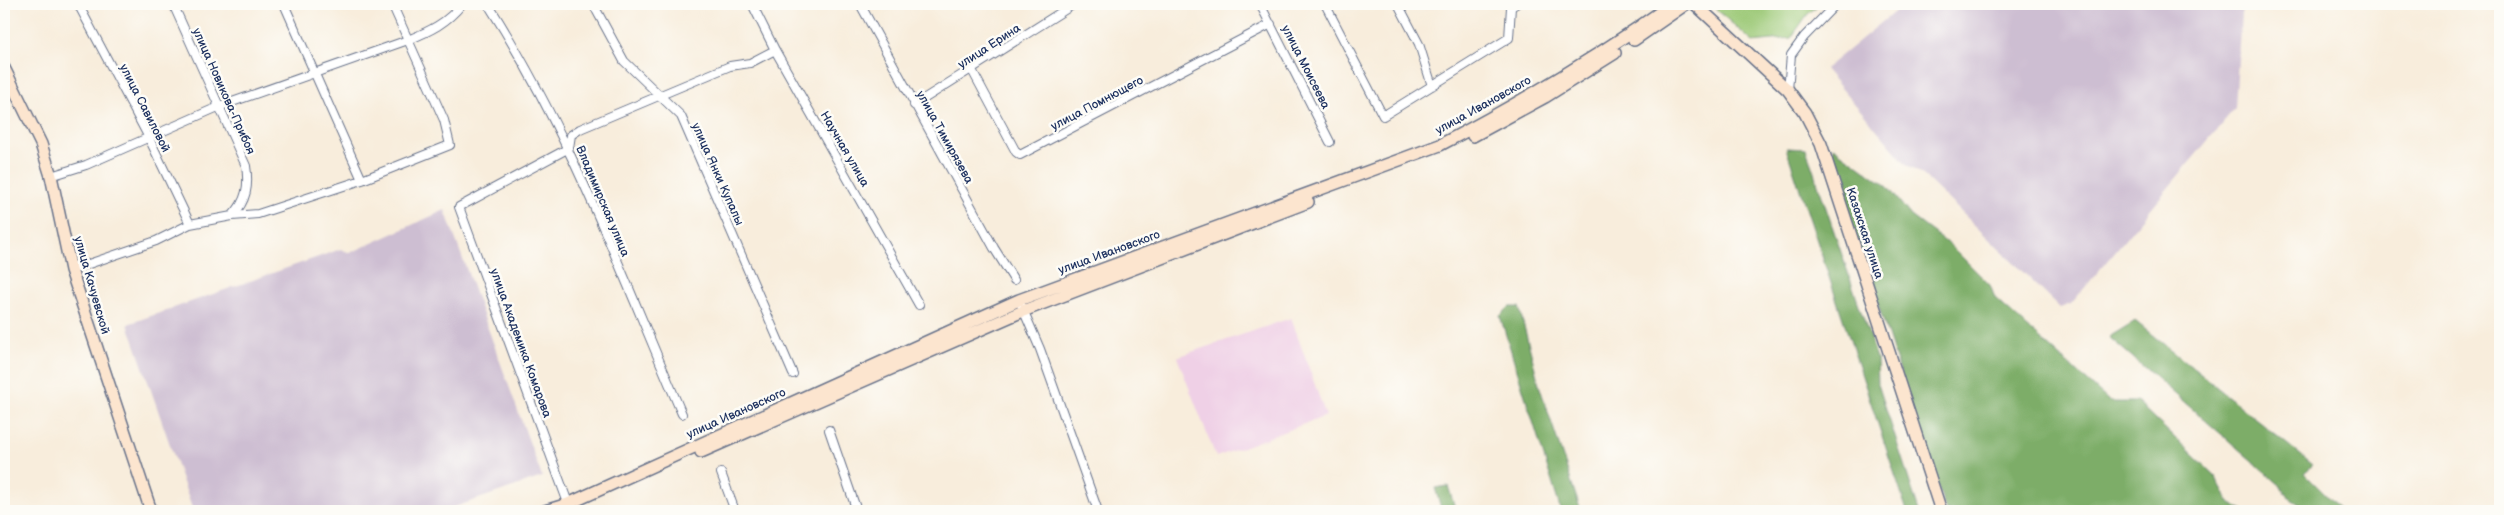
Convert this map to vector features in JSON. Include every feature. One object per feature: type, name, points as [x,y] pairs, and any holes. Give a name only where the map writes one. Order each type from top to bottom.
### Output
[{"type":"street","name":"улица Савиловой","points":[[78,4],[148,136],[190,224]]},
{"type":"street","name":"улица Новикова-Прибоя","points":[[173,4],[246,166],[248,181],[246,196],[240,208],[232,216]]},
{"type":"street","points":[[284,4],[362,180]]},
{"type":"street","points":[[71,270],[156,241],[190,224],[232,216],[258,214],[362,180],[450,145],[444,120],[392,4]]},
{"type":"street","points":[[51,176],[86,165],[148,136],[218,107],[435,29],[455,13],[462,4]]},
{"type":"street","name":"Владимирская улица","points":[[488,4],[513,42],[569,148],[682,414]]},
{"type":"street","name":"улица Янки Купалы","points":[[593,4],[624,61],[680,116],[793,374]]},
{"type":"street","name":"Научная улица","points":[[752,4],[775,50],[919,305]]},
{"type":"street","name":"улица Тимирязева","points":[[860,4],[914,105],[1014,280]]},
{"type":"street","name":"улица Ерина","points":[[914,105],[1074,4]]},
{"type":"street","name":"улица Моисеева","points":[[1260,4],[1330,142]]},
{"type":"street","points":[[1325,4],[1383,116],[1509,38],[1512,5]]},
{"type":"street","points":[[1398,4],[1420,44],[1432,86]]},
{"type":"street","name":"улица Ивановского","points":[[546,511],[569,509],[1021,306],[1440,145],[1468,131],[1613,46],[1672,4]]},
{"type":"street","name":"улица Ивановского","points":[[1021,306],[1444,150],[1498,124],[1591,70],[1686,4]]},
{"type":"street","name":"Казахская улица","points":[[1695,4],[1788,90],[1805,113],[1821,144],[1941,511]]},
{"type":"street","points":[[1788,90],[1791,55],[1804,37],[1836,4]]},
{"type":"street","name":"улица Помнющего","points":[[972,70],[1016,152],[1020,155],[1271,24]]},
{"type":"street","points":[[569,148],[572,135],[580,129],[730,66],[750,63],[775,50]]},
{"type":"street","name":"улица Качуевской","points":[[4,68],[41,144],[51,176],[71,270],[150,511]]},
{"type":"street","name":"улица Академика Комарова","points":[[569,148],[459,206],[569,509]]},
{"type":"street","points":[[1021,306],[1040,350],[1098,511]]},
{"type":"street","points":[[829,430],[857,511]]},
{"type":"street","points":[[721,472],[735,511]]},
{"type":"shaded area","points":[[1904,4],[2247,4],[2241,13],[2235,108],[2071,304],[2060,308],[1923,175],[1907,165],[1825,69]]},
{"type":"shaded area","points":[[445,210],[542,477],[443,511],[193,511],[128,324],[341,249],[350,253]]},
{"type":"shaded area","points":[[1291,318],[1326,416],[1216,457],[1177,357]]},
{"type":"green space","points":[[1710,4],[1819,4],[1807,15],[1791,38],[1753,42]]},
{"type":"green space","points":[[1833,147],[1887,186],[1911,216],[1951,246],[1990,285],[1995,298],[2110,402],[2137,402],[2216,477],[2230,502],[2244,511],[1946,511],[1831,162]]},
{"type":"green space","points":[[1786,148],[1806,149],[1877,358],[1878,384],[1919,511],[1907,511]]},
{"type":"green space","points":[[1509,307],[1519,307],[1540,388],[1581,511],[1561,511],[1500,316]]},
{"type":"green space","points":[[2135,321],[2313,465],[2304,473],[2342,511],[2311,511],[2285,494],[2280,485],[2109,337]]},
{"type":"green space","points":[[1448,486],[1456,511],[1442,511],[1435,488]]}]
